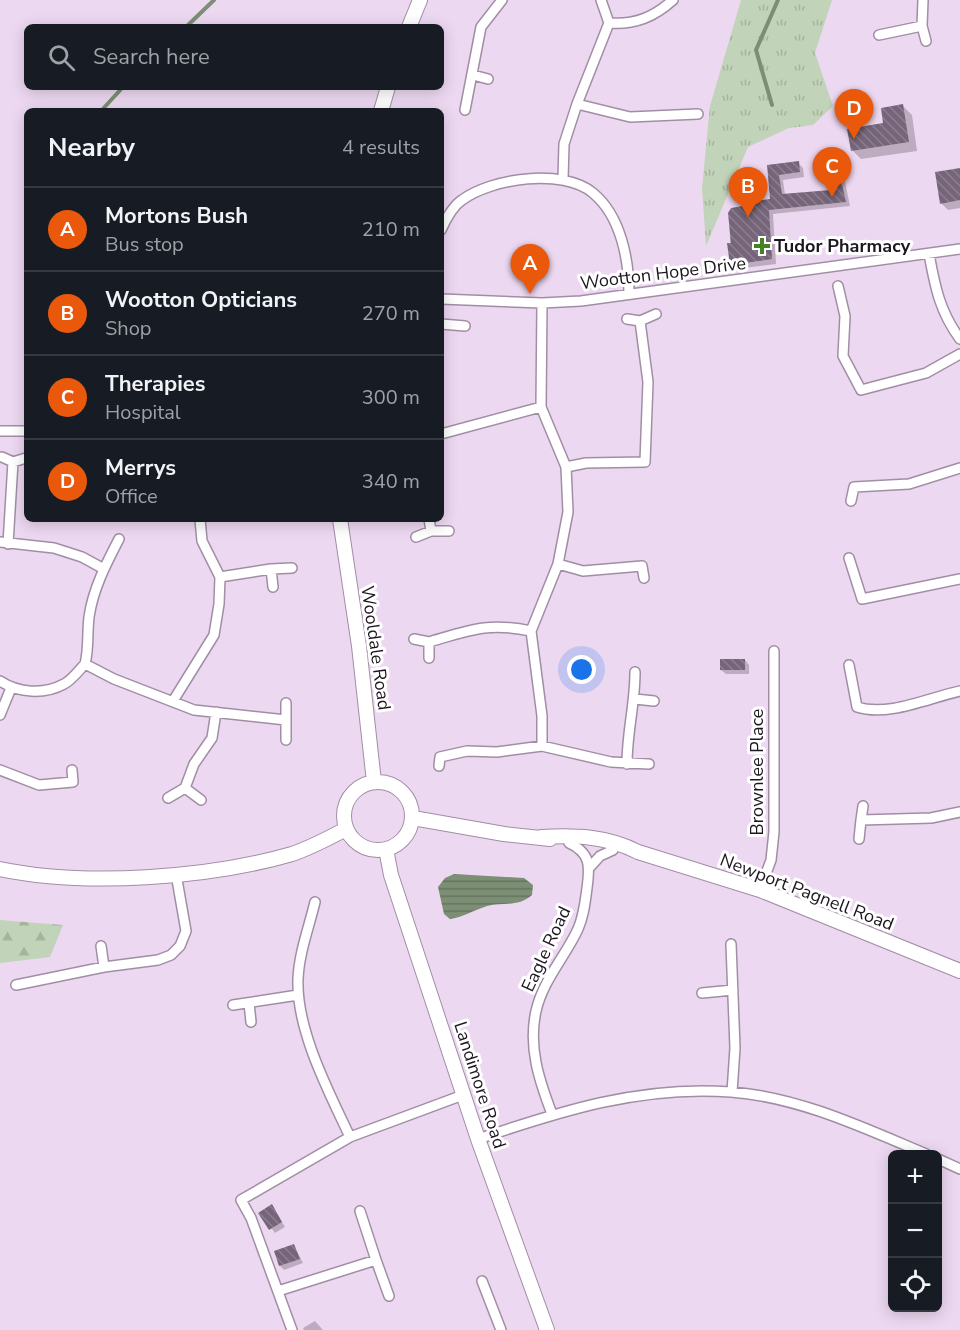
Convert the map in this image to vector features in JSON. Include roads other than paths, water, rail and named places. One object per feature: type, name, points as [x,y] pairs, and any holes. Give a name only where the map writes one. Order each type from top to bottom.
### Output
[{"type":"main road","points":[[410,24],[420,0]]},
{"type":"main road","points":[[382,108],[387,90]]},
{"type":"main road","name":"Wooldale Road","points":[[340,522],[359,646],[374,782]]},
{"type":"main road","points":[[374,782],[397,787],[411,806],[413,818],[404,838],[386,849],[374,850],[362,847],[346,829],[344,817],[346,804],[352,793],[362,785],[374,782]]},
{"type":"main road","name":"Newport Pagnell Road","points":[[413,818],[504,834],[541,837],[613,850],[638,852]]},
{"type":"main road","points":[[0,869],[86,878],[177,874],[248,865],[294,853],[346,829]]},
{"type":"main road","name":"Newport Pagnell Road","points":[[541,837],[570,835],[620,843],[638,852],[760,890],[960,971]]},
{"type":"main road","name":"Landimore Road","points":[[386,849],[391,875],[478,1139],[547,1330]]},
{"type":"street","points":[[465,110],[481,27],[502,0]]},
{"type":"street","points":[[563,179],[564,144],[609,23],[601,0]]},
{"type":"street","points":[[609,23],[627,24],[656,15],[673,0]]},
{"type":"street","points":[[923,0],[922,27],[926,41]]},
{"type":"street","points":[[879,35],[922,27]]},
{"type":"street","points":[[473,75],[488,79]]},
{"type":"street","points":[[577,104],[630,117],[698,114]]},
{"type":"street","points":[[444,225],[460,200],[489,187],[519,180],[563,179],[592,192],[609,210],[623,244],[629,294]]},
{"type":"street","name":"Wootton Hope Drive","points":[[444,299],[542,303],[582,301],[960,249]]},
{"type":"street","points":[[929,254],[936,298],[947,322],[960,339]]},
{"type":"street","points":[[838,286],[845,316],[843,356],[861,390],[926,373],[960,354]]},
{"type":"street","points":[[542,303],[541,407],[566,467],[568,512],[558,564],[531,631],[542,716],[542,746]]},
{"type":"street","points":[[627,319],[640,321],[656,314]]},
{"type":"street","points":[[566,467],[586,463],[645,462],[648,382],[640,321]]},
{"type":"street","points":[[444,324],[465,326]]},
{"type":"street","points":[[444,433],[541,407]]},
{"type":"street","points":[[0,431],[24,431]]},
{"type":"street","points":[[2,457],[13,462],[24,459]]},
{"type":"street","points":[[13,462],[4,543],[54,548],[82,557],[104,569]]},
{"type":"street","points":[[851,501],[854,487],[909,484],[960,468]]},
{"type":"street","points":[[173,701],[214,635],[220,577],[202,541],[200,522]]},
{"type":"street","points":[[430,522],[431,531]]},
{"type":"street","points":[[416,537],[431,531],[449,531]]},
{"type":"street","points":[[0,681],[11,688],[40,692],[65,684],[85,664],[90,646],[89,618],[104,569],[119,538]]},
{"type":"street","points":[[849,558],[862,600],[960,579]]},
{"type":"street","points":[[558,564],[583,571],[642,566],[644,578]]},
{"type":"street","points":[[220,577],[271,568],[292,568]]},
{"type":"street","points":[[271,568],[273,587]]},
{"type":"street","points":[[414,639],[429,642],[478,628],[504,625],[531,631]]},
{"type":"street","points":[[429,642],[429,658]]},
{"type":"street","name":"Brownlee Place","points":[[760,890],[771,860],[774,832],[774,651]]},
{"type":"street","points":[[85,664],[114,679],[194,710],[258,719],[286,720]]},
{"type":"street","points":[[849,665],[856,706],[866,709],[891,708],[960,692]]},
{"type":"street","points":[[627,764],[627,732],[635,699],[635,672]]},
{"type":"street","points":[[0,715],[11,688]]},
{"type":"street","points":[[635,699],[654,701]]},
{"type":"street","points":[[286,702],[286,740]]},
{"type":"street","points":[[168,798],[185,788],[194,764],[212,738],[216,712]]},
{"type":"street","points":[[439,766],[440,757],[467,751],[497,752],[542,746],[627,764],[649,764]]},
{"type":"street","points":[[0,770],[39,785],[73,782],[72,770]]},
{"type":"street","points":[[185,788],[201,800]]},
{"type":"street","points":[[859,839],[863,806]]},
{"type":"street","points":[[861,820],[931,818],[960,812]]},
{"type":"street","points":[[569,843],[586,855],[590,867],[600,856],[613,850]]},
{"type":"street","name":"Eagle Road","points":[[552,1114],[539,1080],[534,1056],[533,1035],[536,1011],[544,987],[581,921],[590,867]]},
{"type":"street","points":[[16,986],[104,967],[158,960],[171,955],[180,946],[186,931],[177,874]]},
{"type":"street","points":[[315,902],[300,959],[298,995],[321,1074],[350,1137]]},
{"type":"street","points":[[731,944],[735,1048],[732,1092]]},
{"type":"street","points":[[101,946],[104,967]]},
{"type":"street","points":[[702,993],[733,990]]},
{"type":"street","points":[[233,1005],[298,995]]},
{"type":"street","points":[[249,1003],[251,1022]]},
{"type":"street","points":[[478,1139],[552,1114],[604,1100],[653,1092],[732,1092],[786,1102],[853,1123],[915,1150]]},
{"type":"street","points":[[292,1330],[251,1218],[241,1200],[350,1137],[464,1095]]},
{"type":"street","points":[[942,1162],[960,1169]]},
{"type":"street","points":[[360,1211],[388,1296]]},
{"type":"street","points":[[278,1291],[376,1260]]},
{"type":"street","points":[[482,1281],[501,1330]]},
{"type":"waterway","points":[[189,24],[214,0]]},
{"type":"waterway","points":[[772,105],[756,50],[778,0]]},
{"type":"waterway","points":[[104,108],[120,90]]},
{"type":"place","name":"Merrys","points":[[854,139]]},
{"type":"place","name":"Therapies","points":[[832,197]]},
{"type":"place","name":"Wootton Opticians","points":[[748,217]]},
{"type":"place","name":"Tudor Pharmacy","points":[[762,246]]},
{"type":"place","name":"Mortons Bush","points":[[530,294]]}]
